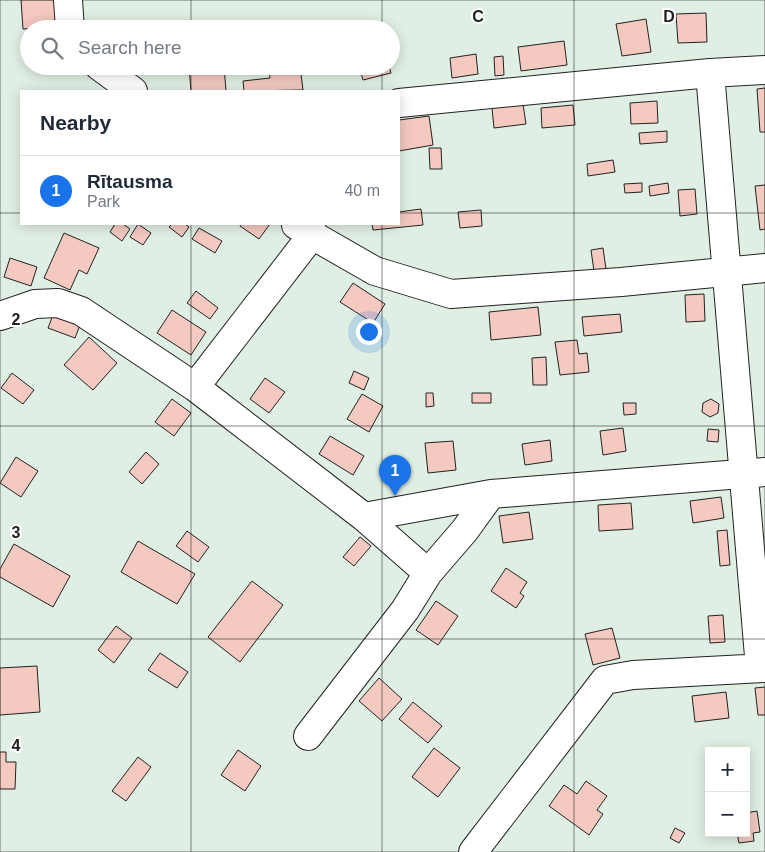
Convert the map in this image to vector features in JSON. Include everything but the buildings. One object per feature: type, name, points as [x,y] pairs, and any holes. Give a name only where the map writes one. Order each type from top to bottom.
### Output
[{"type":"lane","points":[[68,0],[69,20]]},
{"type":"lane","points":[[400,103],[710,73],[765,70]]},
{"type":"lane","points":[[473,852],[605,680],[633,675],[763,668],[755,473],[727,271],[710,73]]},
{"type":"lane","points":[[111,75],[132,90]]},
{"type":"lane","points":[[195,387],[305,228],[375,271],[451,294],[621,282],[765,268]]},
{"type":"lane","points":[[0,316],[35,304],[58,303],[81,310],[195,387],[364,517],[428,573]]},
{"type":"lane","points":[[364,517],[491,494],[755,473]]},
{"type":"lane","points":[[308,736],[405,610],[428,573],[465,530],[491,494]]},
{"type":"green space","points":[[0,0],[765,0],[765,852],[0,852]]},
{"type":"place","name":"Rītausma","points":[[395,496]]}]
